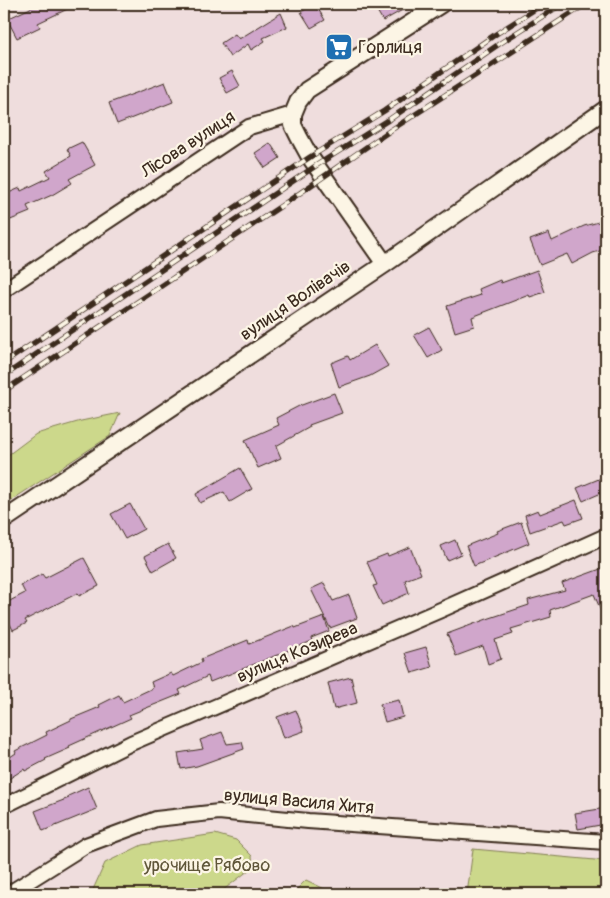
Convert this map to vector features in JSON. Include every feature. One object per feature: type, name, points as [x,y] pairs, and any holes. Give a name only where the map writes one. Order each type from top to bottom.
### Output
[{"type":"street","points":[[385,264],[310,157],[293,125],[292,114],[307,90],[441,4]]},
{"type":"street","name":"вулиця Волівачів","points":[[4,520],[385,264],[606,109]]},
{"type":"street","name":"Лісова вулиця","points":[[4,290],[249,127],[292,114]]},
{"type":"street","name":"вулиця Козирева","points":[[4,806],[131,743],[443,609],[606,536]]},
{"type":"street","name":"вулиця Василя Хитя","points":[[8,894],[86,844],[156,818],[219,812],[308,821],[606,842]]},
{"type":"green space","points":[[120,413],[110,436],[4,505],[4,458],[36,434],[81,421]]},
{"type":"green space","name":"урочище Рябово","points":[[215,834],[236,840],[252,856],[253,867],[222,891],[223,894],[91,894],[105,863],[142,845]]},
{"type":"green space","points":[[473,849],[606,861],[606,894],[467,894]]},
{"type":"green space","name":"урочище Рябово","points":[[306,880],[335,894],[292,894]]},
{"type":"building","points":[[39,4],[78,4],[38,23],[40,27],[17,38],[7,19]]},
{"type":"building","points":[[315,4],[325,20],[311,28],[301,12]]},
{"type":"building","points":[[373,4],[413,4],[383,21]]},
{"type":"building","points":[[281,13],[287,27],[263,38],[265,41],[251,50],[248,44],[230,57],[221,43],[235,34],[239,39]]},
{"type":"building","points":[[232,71],[240,86],[227,93],[219,78]]},
{"type":"building","points":[[165,82],[173,102],[117,124],[109,103]]},
{"type":"building","points":[[82,142],[95,165],[69,179],[72,183],[52,195],[27,206],[30,212],[8,221],[4,210],[4,195],[20,188],[21,191],[50,177],[46,171],[71,156],[67,149]]},
{"type":"building","points":[[270,143],[280,158],[265,168],[255,153]]},
{"type":"building","points":[[606,220],[606,249],[593,253],[572,264],[567,254],[540,265],[530,240],[549,233],[552,241],[584,226]]},
{"type":"building","points":[[537,270],[545,292],[530,297],[529,295],[472,317],[474,326],[455,332],[447,306],[481,295],[479,289],[500,280],[501,283]]},
{"type":"building","points":[[429,327],[442,350],[428,358],[414,335]]},
{"type":"building","points":[[375,345],[388,366],[370,376],[339,387],[331,363],[348,356],[350,360]]},
{"type":"building","points":[[334,393],[342,413],[309,425],[310,427],[276,446],[281,458],[258,468],[245,440],[279,425],[276,418],[299,406]]},
{"type":"building","points":[[240,468],[252,489],[230,502],[224,492],[200,503],[196,494]]},
{"type":"building","points":[[606,476],[606,491],[583,501],[577,488]]},
{"type":"building","points":[[576,500],[583,518],[566,524],[564,520],[530,532],[525,515],[538,510],[540,514]]},
{"type":"building","points":[[130,504],[144,529],[125,539],[111,514]]},
{"type":"building","points":[[521,522],[529,543],[474,566],[466,546]]},
{"type":"building","points":[[455,540],[461,554],[447,560],[441,546]]},
{"type":"building","points":[[168,544],[176,558],[153,571],[145,556]]},
{"type":"building","points":[[410,547],[421,574],[405,580],[409,593],[382,605],[373,586],[377,585],[367,562]]},
{"type":"building","points":[[84,558],[99,586],[79,596],[78,593],[25,620],[27,623],[13,630],[4,612],[4,604],[25,593],[21,585],[42,574],[45,578]]},
{"type":"building","points":[[606,567],[606,623],[594,594],[550,610],[551,617],[511,629],[513,634],[495,640],[501,659],[488,664],[483,646],[456,656],[447,634],[529,605],[528,600],[565,590],[562,583]]},
{"type":"building","points":[[324,583],[333,601],[349,595],[357,618],[330,628],[311,589]]},
{"type":"building","points":[[324,617],[329,631],[311,638],[312,641],[210,682],[208,676],[179,690],[181,694],[129,715],[131,718],[69,746],[70,748],[45,759],[25,771],[24,769],[4,782],[4,761],[16,753],[15,751],[47,735],[46,732],[71,719],[100,707],[99,705],[119,695],[123,702],[153,688],[151,682],[171,673],[173,676],[202,662],[201,659],[248,640],[249,644],[294,626],[295,628]]},
{"type":"building","points":[[426,647],[432,667],[412,673],[405,653]]},
{"type":"building","points":[[351,677],[357,703],[334,709],[328,683]]},
{"type":"building","points":[[399,700],[403,717],[385,722],[380,704]]},
{"type":"building","points":[[296,710],[304,731],[284,738],[277,717]]},
{"type":"building","points":[[222,732],[227,744],[242,742],[244,749],[197,766],[181,769],[178,753],[203,749],[200,740]]},
{"type":"building","points":[[88,787],[97,809],[43,831],[35,811],[69,798],[68,796]]},
{"type":"building","points":[[606,808],[606,824],[578,829],[575,813]]},
{"type":"railway","points":[[4,363],[310,157],[384,111],[543,4]]},
{"type":"railway","points":[[4,376],[317,165],[390,119],[502,42],[562,4]]},
{"type":"railway","points":[[4,391],[284,204],[391,130],[586,4]]},
{"type":"place","name":"Горлиця","points":[[339,47]]}]
